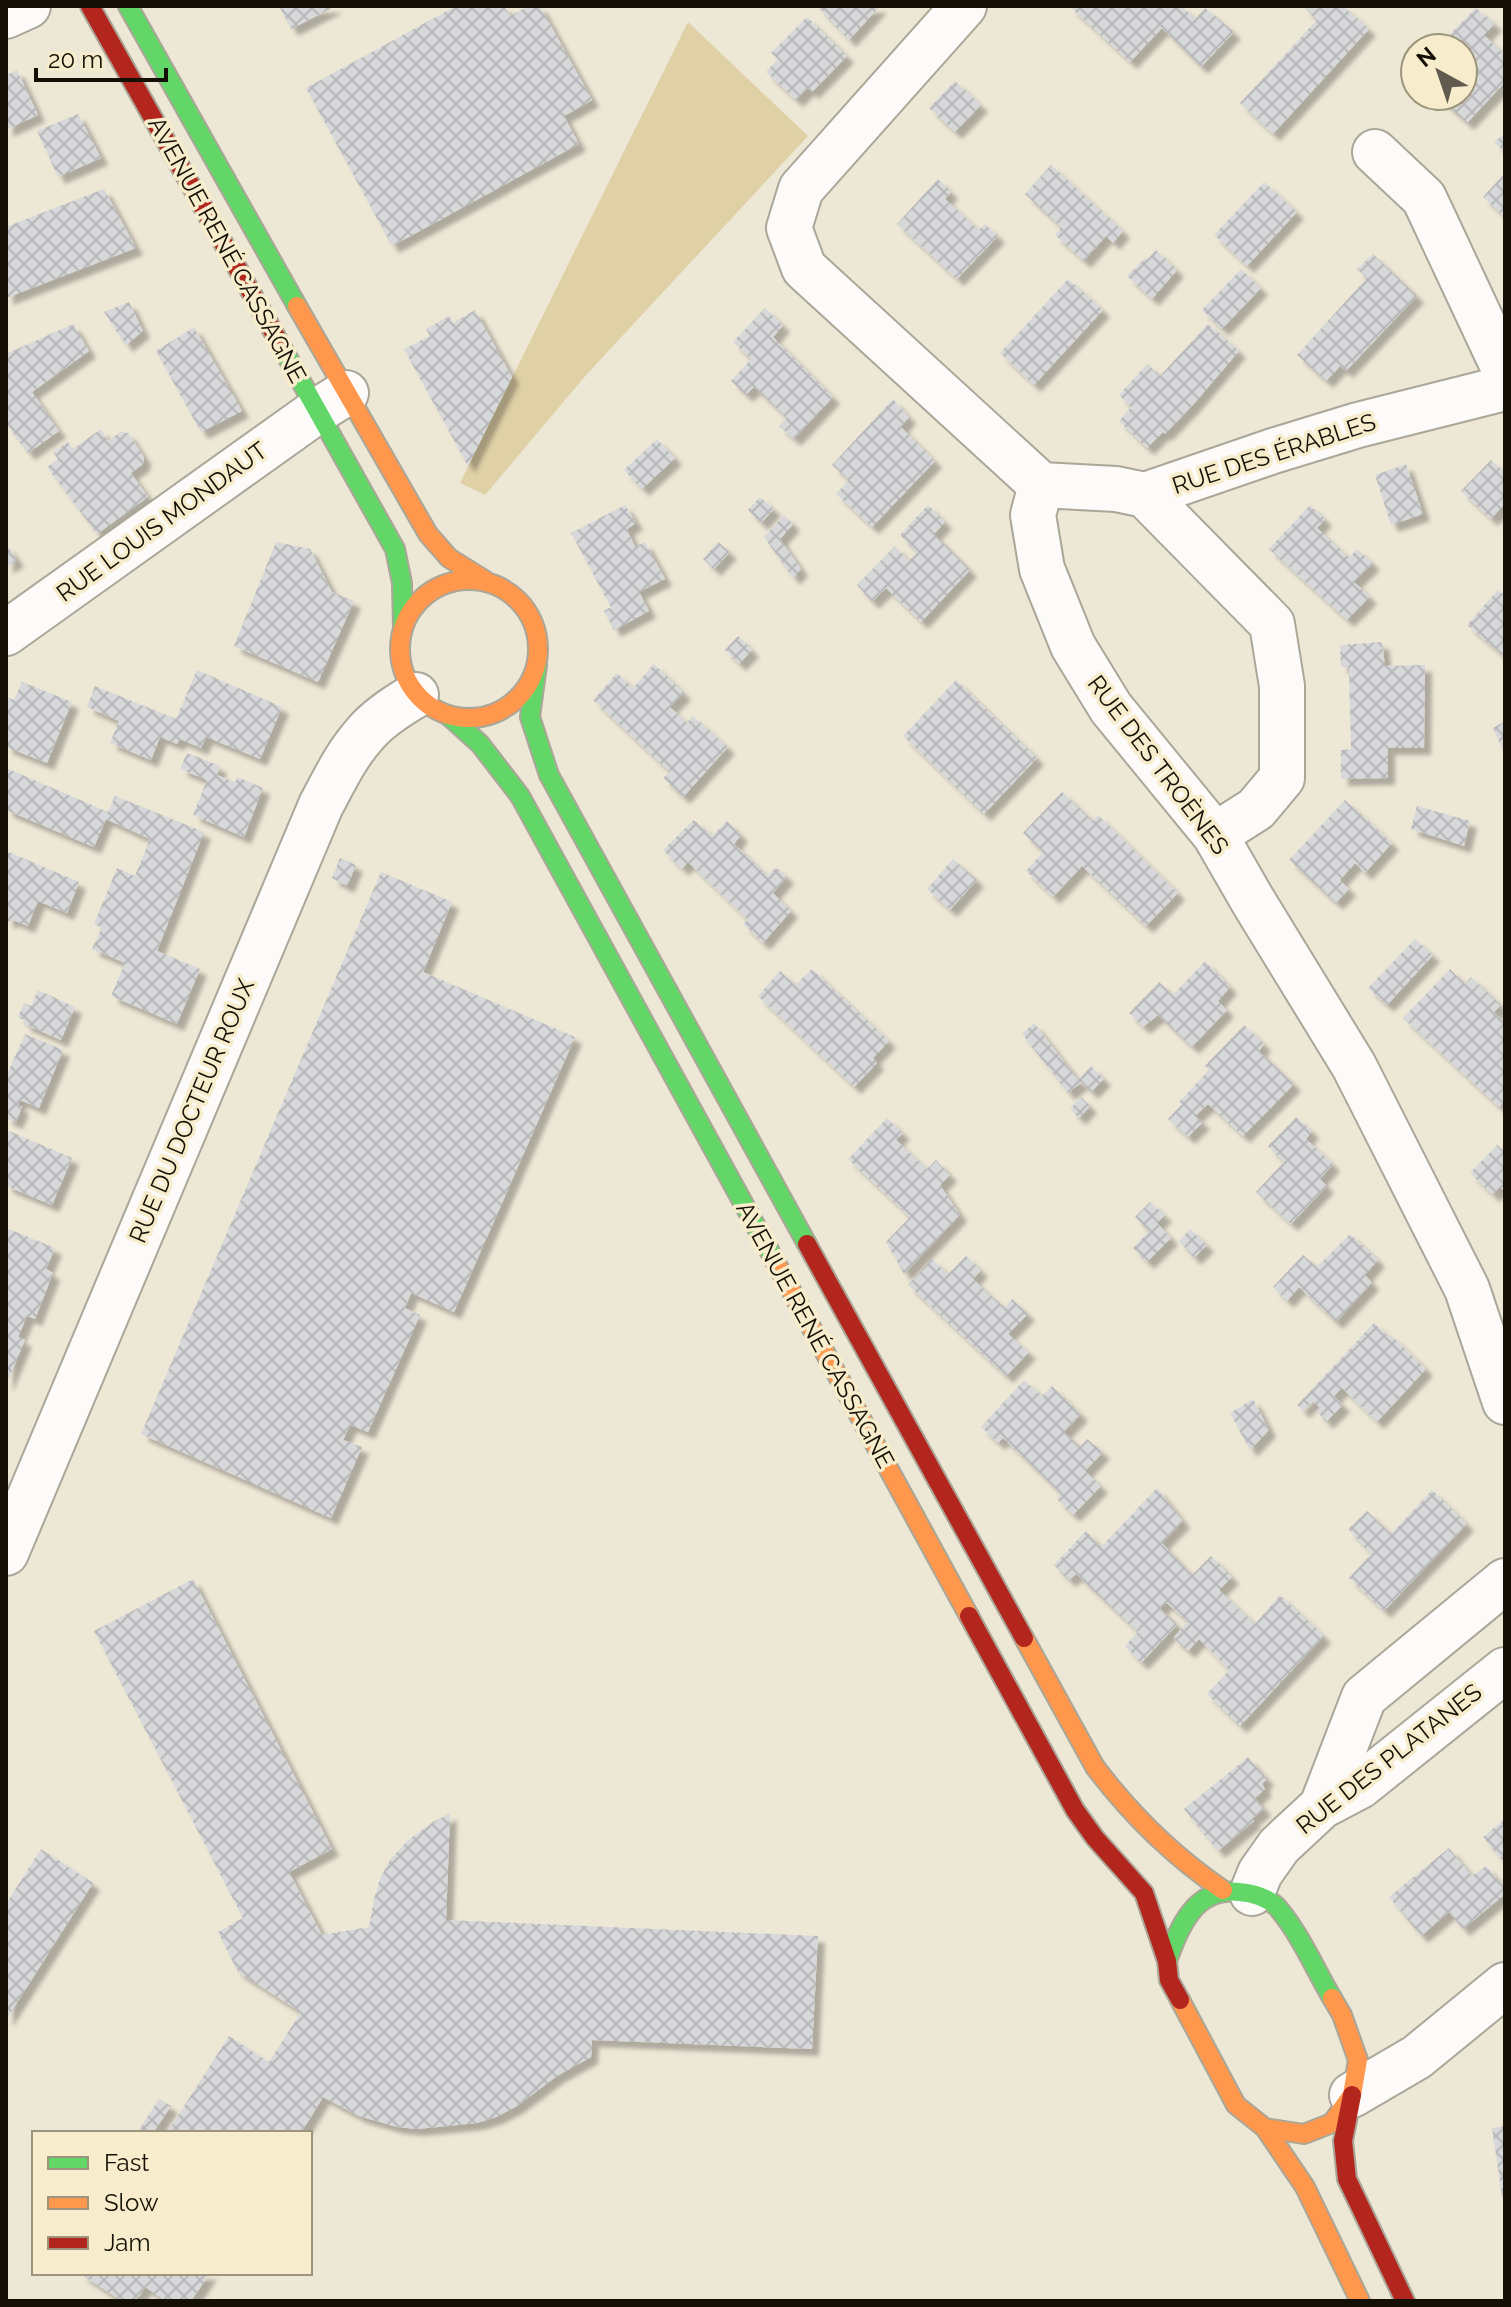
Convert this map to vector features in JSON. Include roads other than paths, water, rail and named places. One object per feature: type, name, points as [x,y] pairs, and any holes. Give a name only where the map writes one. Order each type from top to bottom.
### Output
[{"type":"main road","name":"AVENUE RENÉ CASSAGNE","points":[[90,6],[332,402],[449,558],[506,590],[523,604],[534,622],[539,644],[530,717],[549,775],[1095,1767],[1132,1815],[1174,1855],[1237,1891],[1275,1905],[1342,2015],[1358,2060],[1343,2141],[1347,2179],[1405,2301]]},
{"type":"main road","name":"AVENUE RENÉ CASSAGNE","points":[[128,6],[332,402],[395,549],[402,583],[403,627],[400,645],[406,680],[480,744],[520,796],[1075,1810],[1095,1838],[1144,1893],[1167,1961],[1169,1980],[1236,2105],[1265,2128],[1305,2187],[1360,2301]]},
{"type":"main road","points":[[403,627],[412,608],[427,593],[466,579],[486,581]]},
{"type":"main road","points":[[432,705],[471,719],[493,714],[513,703],[528,686],[537,665]]},
{"type":"main road","points":[[1167,1961],[1178,1931],[1196,1904],[1237,1891]]},
{"type":"main road","points":[[1265,2128],[1304,2134],[1332,2123],[1352,2095]]},
{"type":"street","points":[[6,16],[28,6]]},
{"type":"street","points":[[964,6],[801,189],[789,228],[804,268],[1041,485]]},
{"type":"street","points":[[1375,152],[1424,198],[1505,371]]},
{"type":"street","name":"RUE DES ÉRABLES","points":[[1041,485],[1116,489],[1145,495],[1358,425],[1505,388]]},
{"type":"street","name":"RUE LOUIS MONDAUT","points":[[6,633],[332,402]]},
{"type":"street","name":"RUE DES TROÈNES","points":[[1041,485],[1033,515],[1042,569],[1073,646],[1111,708],[1215,835],[1361,1080],[1467,1289],[1505,1402]]},
{"type":"street","points":[[1145,495],[1272,624],[1282,686],[1282,778],[1256,809],[1215,835]]},
{"type":"street","name":"RUE DU DOCTEUR ROUX","points":[[6,1553],[321,805],[343,763],[366,732],[399,705],[432,705]]},
{"type":"street","points":[[1322,1806],[1364,1697],[1505,1581]]},
{"type":"street","name":"RUE DES PLATANES","points":[[1237,1891],[1260,1873],[1279,1846],[1322,1806],[1360,1786],[1505,1670]]},
{"type":"street","points":[[1352,2095],[1417,2057],[1505,1985]]}]
